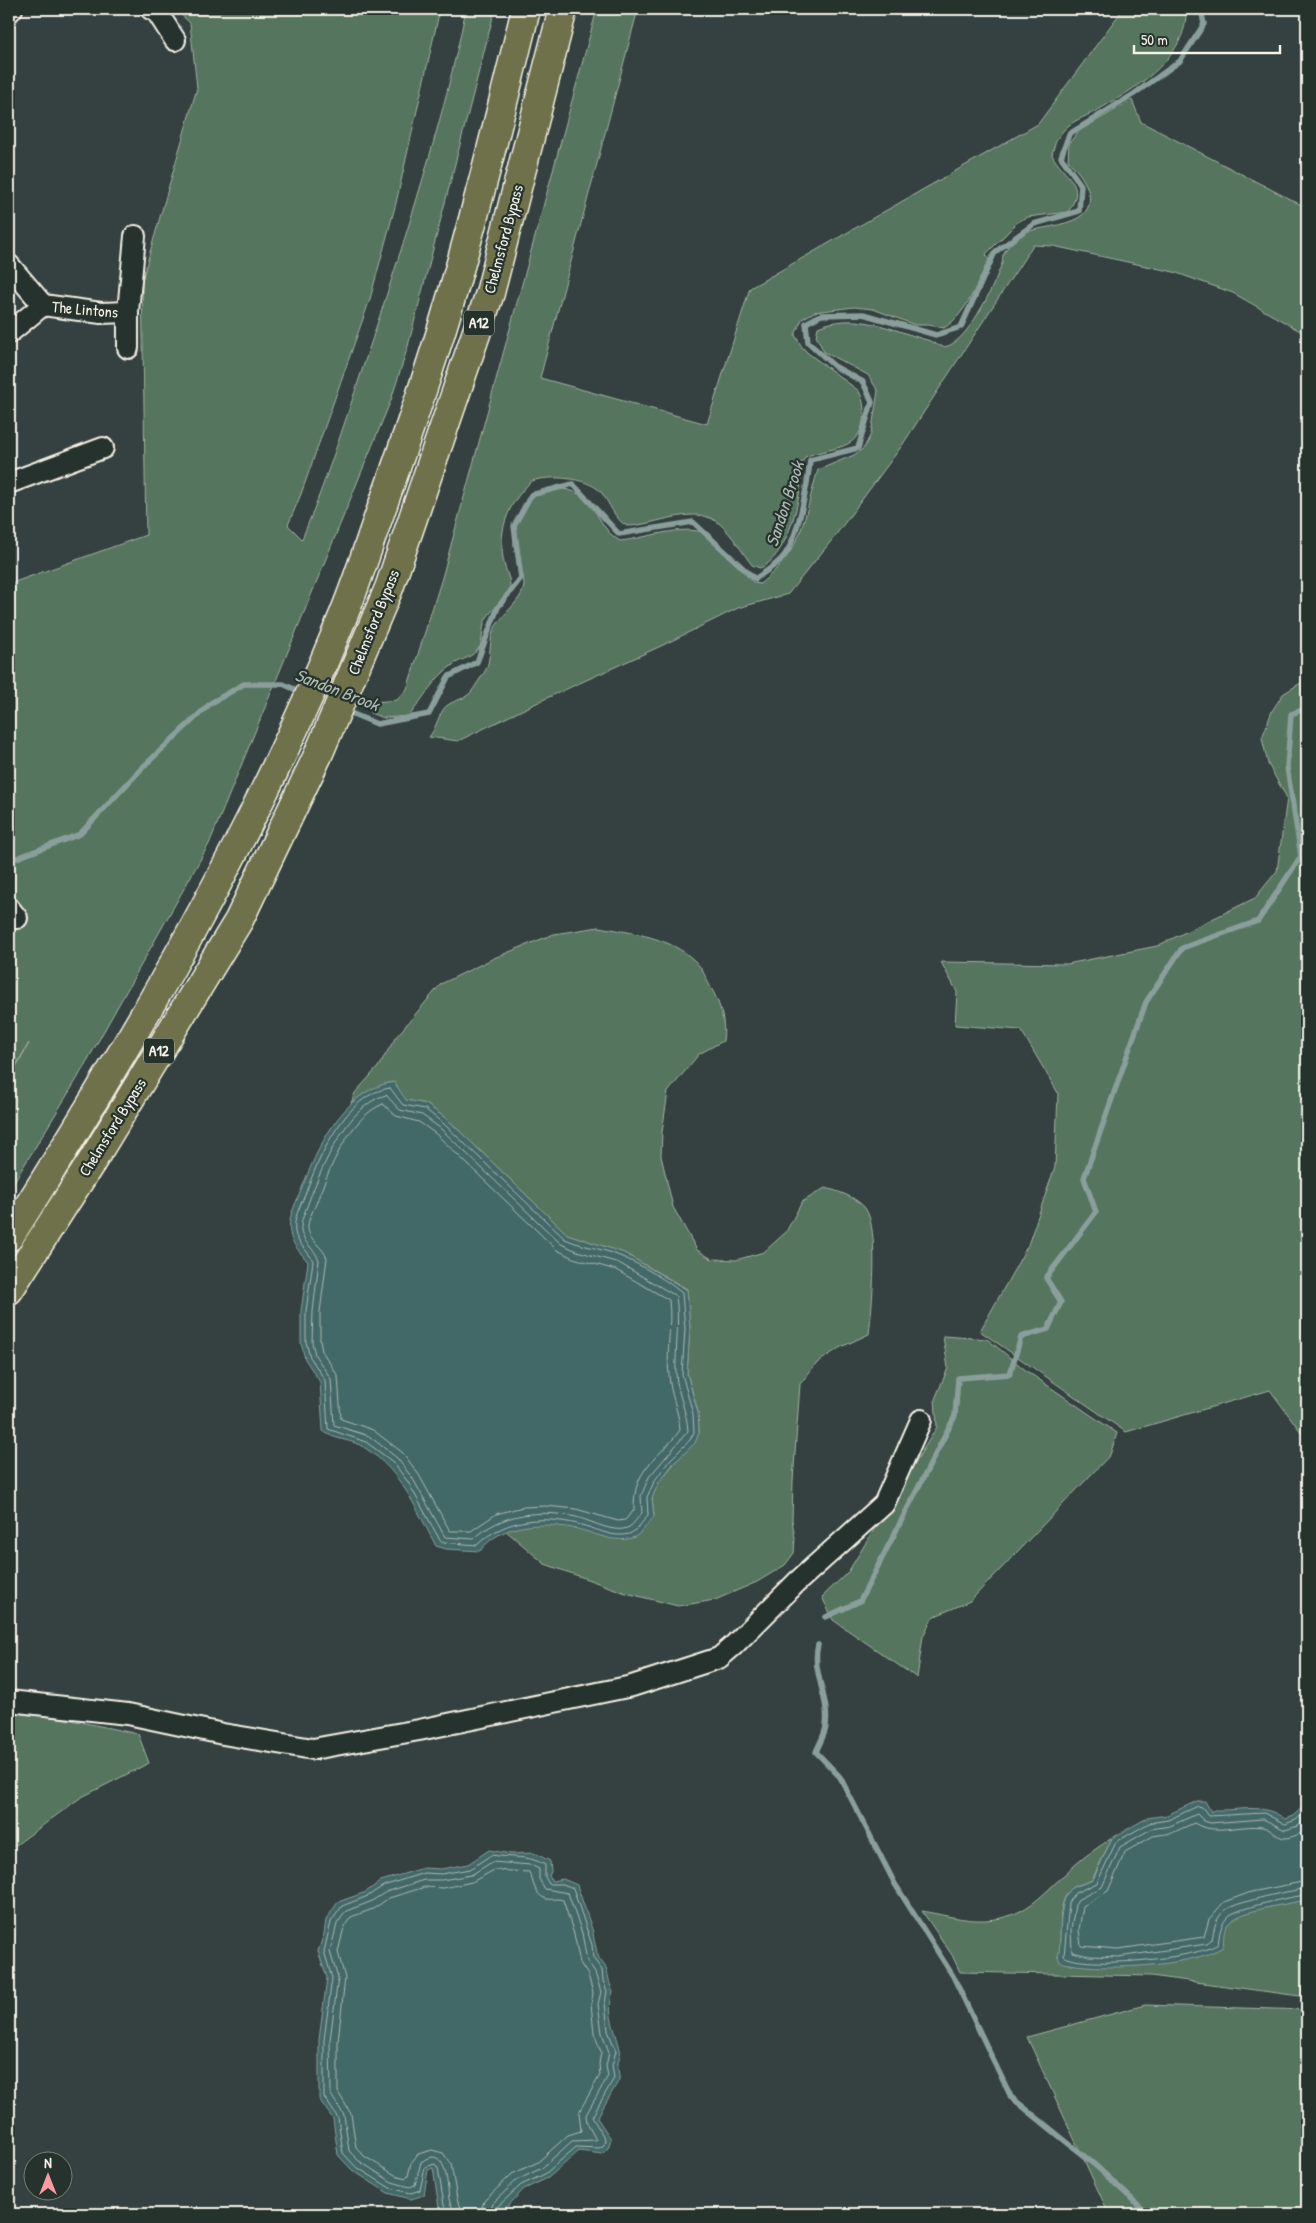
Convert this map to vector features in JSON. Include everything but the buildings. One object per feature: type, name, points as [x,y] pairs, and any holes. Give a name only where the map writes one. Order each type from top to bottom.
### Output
[{"type":"highway","name":"Chelmsford Bypass","points":[[9,1236],[60,1157],[198,921],[266,791],[342,620],[410,427],[446,315],[492,148],[526,9]]},
{"type":"highway","name":"Chelmsford Bypass","points":[[9,1290],[94,1158],[239,920],[318,755],[388,588],[490,293],[564,9]]},
{"type":"street","points":[[9,12],[12,9]]},
{"type":"street","points":[[151,9],[157,12],[175,40]]},
{"type":"street","name":"The Lintons","points":[[128,348],[128,312],[135,236]]},
{"type":"street","name":"The Lintons","points":[[9,264],[43,305],[101,313],[128,312]]},
{"type":"street","name":"The Lintons","points":[[9,333],[43,305]]},
{"type":"street","points":[[9,483],[103,448]]},
{"type":"street","points":[[9,1700],[128,1714],[224,1734],[313,1749],[419,1730],[632,1686],[719,1658],[733,1646],[797,1582],[884,1504],[921,1420]]},
{"type":"green space","points":[[175,9],[440,9],[396,203],[370,299],[301,494],[288,525],[302,539],[338,441],[411,219],[447,94],[466,9],[495,9],[408,346],[391,400],[209,844],[77,1079],[9,1190],[9,1080],[29,1043],[9,1077],[9,584],[146,535],[142,280],[197,88],[190,23]]},
{"type":"green space","points":[[597,9],[638,9],[540,378],[707,424],[750,288],[1038,124],[1123,9],[1186,9],[1185,27],[1178,43],[1169,57],[1156,70],[1126,93],[1070,124],[1059,136],[1052,155],[1072,181],[1076,194],[1068,212],[1028,217],[1019,221],[986,254],[989,260],[975,288],[965,306],[952,322],[944,328],[915,325],[873,309],[854,307],[814,312],[802,319],[795,335],[802,347],[859,391],[864,406],[864,417],[860,431],[849,443],[805,457],[801,468],[798,502],[790,530],[777,554],[769,563],[760,568],[752,565],[725,529],[711,518],[700,515],[688,515],[627,526],[615,515],[601,492],[587,483],[558,478],[532,481],[516,499],[506,520],[502,543],[505,567],[510,582],[509,589],[486,619],[479,648],[474,654],[454,664],[440,676],[409,716],[384,718],[370,713],[375,702],[397,700],[407,689],[442,578]]},
{"type":"green space","points":[[1132,100],[1141,122],[1307,208],[1307,335],[1233,293],[1174,272],[1053,246],[1033,245],[901,447],[832,540],[788,594],[738,608],[458,741],[429,737],[446,707],[468,695],[484,673],[487,668],[493,631],[523,591],[524,581],[516,555],[514,537],[519,518],[524,509],[536,494],[544,489],[568,490],[579,494],[593,508],[604,526],[620,541],[683,530],[706,533],[715,539],[754,583],[760,584],[775,571],[786,558],[800,533],[818,470],[854,455],[864,448],[871,434],[878,391],[868,375],[824,352],[816,336],[818,327],[846,321],[860,321],[888,328],[941,346],[948,346],[956,341],[980,311],[998,275],[1003,255],[1012,242],[1024,232],[1065,223],[1078,218],[1085,212],[1089,205],[1090,197],[1084,181],[1068,161],[1069,143],[1079,131]]},
{"type":"green space","points":[[1307,679],[1307,1440],[1270,1390],[1126,1432],[980,1331],[1028,1245],[1055,1167],[1058,1093],[1021,1030],[955,1025],[957,992],[941,962],[1067,964],[1157,946],[1255,898],[1277,871],[1287,798],[1268,764],[1262,738],[1272,711],[1283,694]]},
{"type":"green space","points":[[599,927],[651,937],[686,954],[702,970],[717,999],[721,1012],[724,1026],[723,1041],[699,1054],[668,1092],[662,1132],[661,1156],[673,1207],[697,1250],[712,1259],[736,1260],[764,1252],[786,1232],[802,1202],[825,1188],[846,1195],[861,1204],[870,1218],[872,1232],[874,1269],[869,1334],[839,1348],[817,1363],[800,1384],[793,1481],[792,1520],[795,1538],[794,1553],[785,1565],[757,1582],[715,1600],[678,1606],[626,1593],[545,1564],[505,1530],[524,1525],[654,1516],[652,1497],[659,1482],[699,1433],[698,1412],[687,1373],[690,1328],[687,1289],[624,1253],[567,1234],[447,1119],[426,1104],[405,1100],[394,1082],[371,1090],[351,1103],[355,1093],[378,1067],[396,1037],[441,984],[494,958],[554,934]]},
{"type":"green space","points":[[943,1336],[987,1339],[1028,1372],[1117,1433],[1110,1455],[970,1601],[933,1617],[923,1636],[917,1678],[833,1620],[822,1597],[848,1572],[937,1427],[935,1399],[948,1368]]},
{"type":"green space","points":[[9,1707],[138,1734],[149,1763],[80,1798],[9,1850]]},
{"type":"green space","points":[[1112,1838],[1092,1880],[1071,1889],[1066,1896],[1061,1912],[1058,1957],[1060,1961],[1072,1965],[1225,1928],[1233,1918],[1255,1910],[1307,1899],[1307,1997],[1151,1976],[960,1972],[952,1955],[922,1911],[975,1920],[1007,1916],[1020,1911],[1042,1896],[1079,1861]]},
{"type":"green space","points":[[1145,2005],[1307,2010],[1307,2214],[1109,2214],[1027,2037]]},
{"type":"water","points":[[394,1082],[406,1100],[426,1104],[448,1120],[567,1234],[624,1253],[687,1290],[690,1328],[687,1374],[698,1413],[699,1433],[695,1443],[673,1464],[659,1482],[652,1498],[654,1517],[635,1537],[617,1539],[572,1528],[535,1525],[510,1530],[499,1535],[480,1551],[446,1549],[436,1546],[415,1505],[389,1468],[360,1445],[333,1437],[323,1431],[320,1382],[305,1359],[301,1343],[301,1311],[308,1262],[297,1249],[291,1237],[289,1228],[291,1217],[315,1158],[334,1124],[346,1109],[360,1097],[376,1087]]},
{"type":"water","points":[[1197,1801],[1205,1801],[1211,1812],[1214,1810],[1251,1808],[1268,1811],[1285,1819],[1293,1816],[1307,1803],[1307,1899],[1263,1908],[1240,1916],[1226,1927],[1223,1947],[1209,1954],[1190,1959],[1143,1966],[1119,1967],[1096,1967],[1060,1962],[1058,1957],[1062,1912],[1066,1895],[1071,1889],[1093,1880],[1112,1838],[1147,1818],[1167,1815]]},
{"type":"water","points":[[489,1850],[511,1854],[534,1853],[550,1861],[551,1872],[549,1876],[552,1881],[563,1879],[577,1885],[593,1932],[598,1956],[606,1968],[613,1991],[610,2008],[620,2051],[618,2062],[619,2080],[597,2118],[611,2139],[608,2148],[602,2154],[579,2151],[548,2178],[524,2189],[505,2209],[498,2213],[445,2214],[439,2208],[433,2168],[428,2170],[424,2195],[411,2199],[388,2193],[352,2170],[338,2155],[333,2119],[319,2099],[319,2040],[327,1978],[318,1951],[324,1934],[326,1920],[338,1902],[366,1892],[381,1881],[423,1868],[441,1869],[468,1864]]},
{"type":"waterway","name":"Sandon Brook","points":[[346,711],[377,724],[429,714],[448,677],[477,662],[498,607],[521,578],[514,526],[531,495],[573,484],[619,534],[693,522],[755,579],[777,563],[788,549],[798,525],[805,496],[810,460],[858,448],[872,402],[863,382],[834,366],[808,342],[806,323],[821,315],[863,314],[936,335],[961,327],[995,252],[1034,224],[1079,211],[1081,185],[1061,157],[1069,134],[1134,94],[1180,61],[1204,24],[1201,9]]},
{"type":"waterway","name":"Sandon Brook","points":[[9,861],[80,834],[143,767],[211,703],[244,684],[283,684],[303,693]]},
{"type":"waterway","points":[[826,1617],[860,1601],[955,1416],[958,1378],[1010,1374],[1021,1337],[1048,1329],[1061,1302],[1046,1278],[1096,1212],[1084,1178],[1146,1002],[1182,948],[1258,921],[1301,856],[1287,767],[1291,714],[1307,708]]},
{"type":"waterway","points":[[818,1645],[817,1665],[827,1716],[824,1733],[816,1752],[840,1777],[895,1884],[953,1976],[1011,2097],[1095,2165],[1148,2214]]}]
